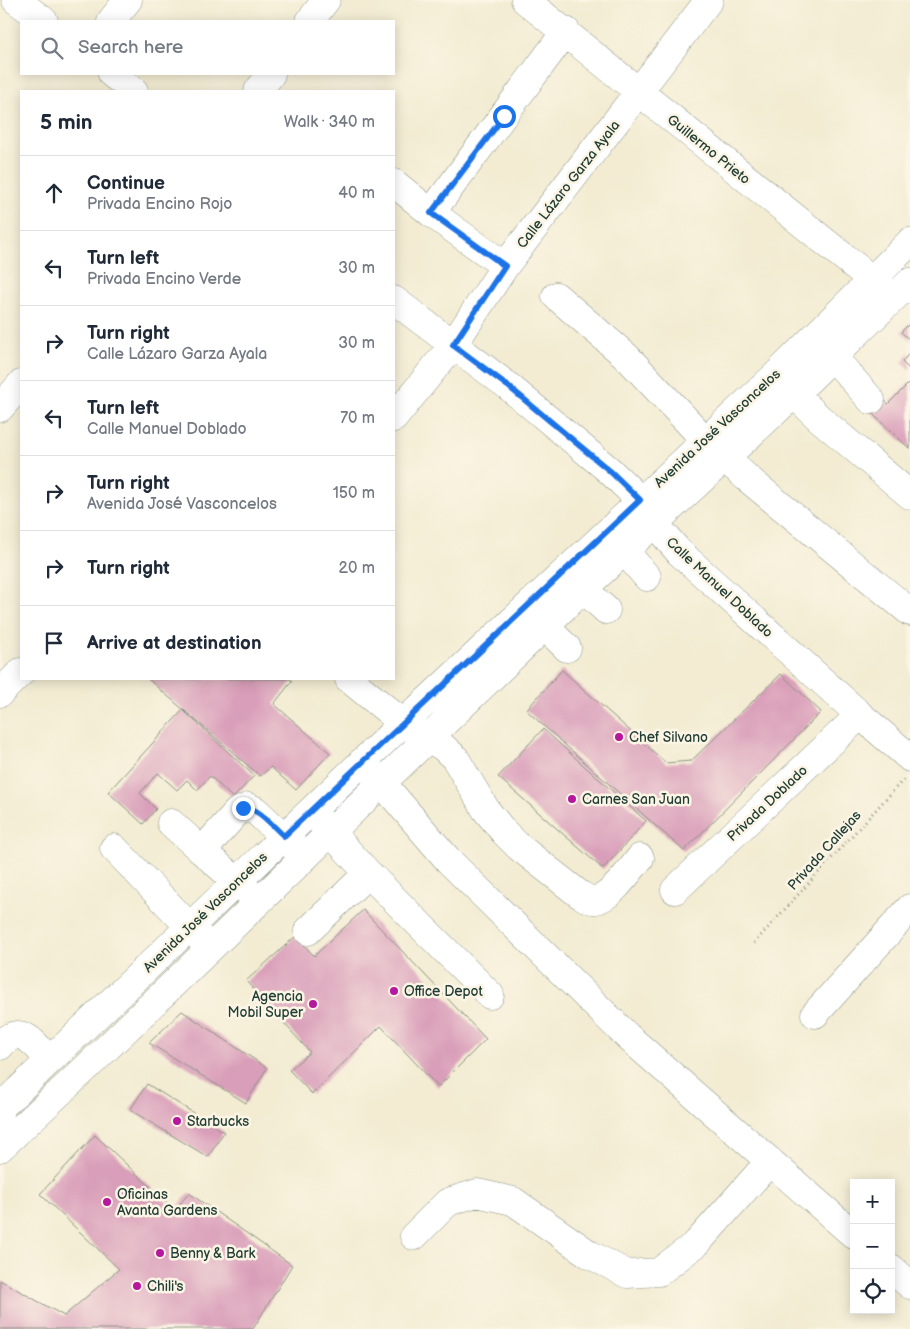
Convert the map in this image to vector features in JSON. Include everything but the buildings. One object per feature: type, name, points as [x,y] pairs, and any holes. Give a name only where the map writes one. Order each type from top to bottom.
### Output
[{"type":"street","points":[[16,0],[43,20]]},
{"type":"street","points":[[112,20],[128,0]]},
{"type":"street","points":[[311,20],[326,0]]},
{"type":"street","name":"Guillermo Prieto","points":[[525,0],[566,31],[873,280],[902,290]]},
{"type":"street","name":"Calle Lázaro Garza Ayala","points":[[395,417],[453,345],[505,266],[709,0]]},
{"type":"street","points":[[431,213],[566,31]]},
{"type":"street","points":[[113,75],[133,90]]},
{"type":"street","points":[[259,90],[270,75]]},
{"type":"street","points":[[395,184],[431,213],[505,266]]},
{"type":"street","name":"Avenida José Vasconcelos","points":[[615,541],[655,524],[775,376],[910,242]]},
{"type":"street","name":"Avenida José Vasconcelos","points":[[0,1108],[526,608],[574,580],[615,541],[640,500],[794,394],[902,290]]},
{"type":"street","points":[[556,296],[627,357],[714,449],[910,612]]},
{"type":"street","name":"Calle Manuel Doblado","points":[[395,301],[508,386],[610,471],[640,500],[655,524],[679,552],[780,652],[860,715],[907,769]]},
{"type":"street","points":[[833,357],[871,400]]},
{"type":"street","points":[[775,376],[819,418],[910,495]]},
{"type":"street","points":[[615,541],[647,577]]},
{"type":"street","points":[[574,580],[606,610]]},
{"type":"street","name":"Avenida José Vasconcelos","points":[[4,1135],[86,1068],[545,627],[574,580]]},
{"type":"street","points":[[526,608],[568,648]]},
{"type":"street","points":[[0,693],[20,673]]},
{"type":"street","points":[[350,680],[403,723],[443,747],[455,758],[486,810],[504,832],[519,847],[588,899],[595,901],[602,899],[610,893],[640,858]]},
{"type":"street","name":"Privada Doblado","points":[[675,890],[860,715]]},
{"type":"street","points":[[362,762],[448,862],[627,1036],[850,1231]]},
{"type":"street","points":[[202,850],[238,812],[248,807],[255,810],[305,858]]},
{"type":"street","points":[[311,811],[368,873],[490,994]]},
{"type":"street","points":[[171,823],[259,902]]},
{"type":"street","points":[[114,848],[210,948]]},
{"type":"street","points":[[308,931],[368,873]]},
{"type":"street","points":[[815,1014],[910,908]]},
{"type":"street","points":[[0,1046],[7,1038],[13,1035],[24,1036],[59,1052],[86,1068]]},
{"type":"street","points":[[414,1236],[448,1202],[477,1193],[513,1201],[589,1254],[627,1274],[659,1272],[697,1243],[770,1161]]},
{"type":"street","points":[[892,1269],[910,1285]]},
{"type":"path","name":"Privada Callejas","points":[[754,943],[907,769]]},
{"type":"place","name":"Chef Silvano","points":[[619,737]]},
{"type":"place","name":"Carnes San Juan","points":[[572,799]]},
{"type":"place","name":"Office Depot","points":[[394,991]]},
{"type":"place","name":"Agencia Mobil Super","points":[[313,1004]]},
{"type":"place","name":"Starbucks","points":[[177,1121]]},
{"type":"place","name":"Oficinas Avanta Gardens","points":[[107,1202]]},
{"type":"place","name":"Benny & Bark","points":[[160,1253]]},
{"type":"place","name":"Chili's","points":[[137,1286]]},
{"type":"route","points":[[243,808],[248,807],[255,810],[284,836],[640,500],[610,471],[508,386],[453,345],[505,266],[431,213],[504,116]]}]
